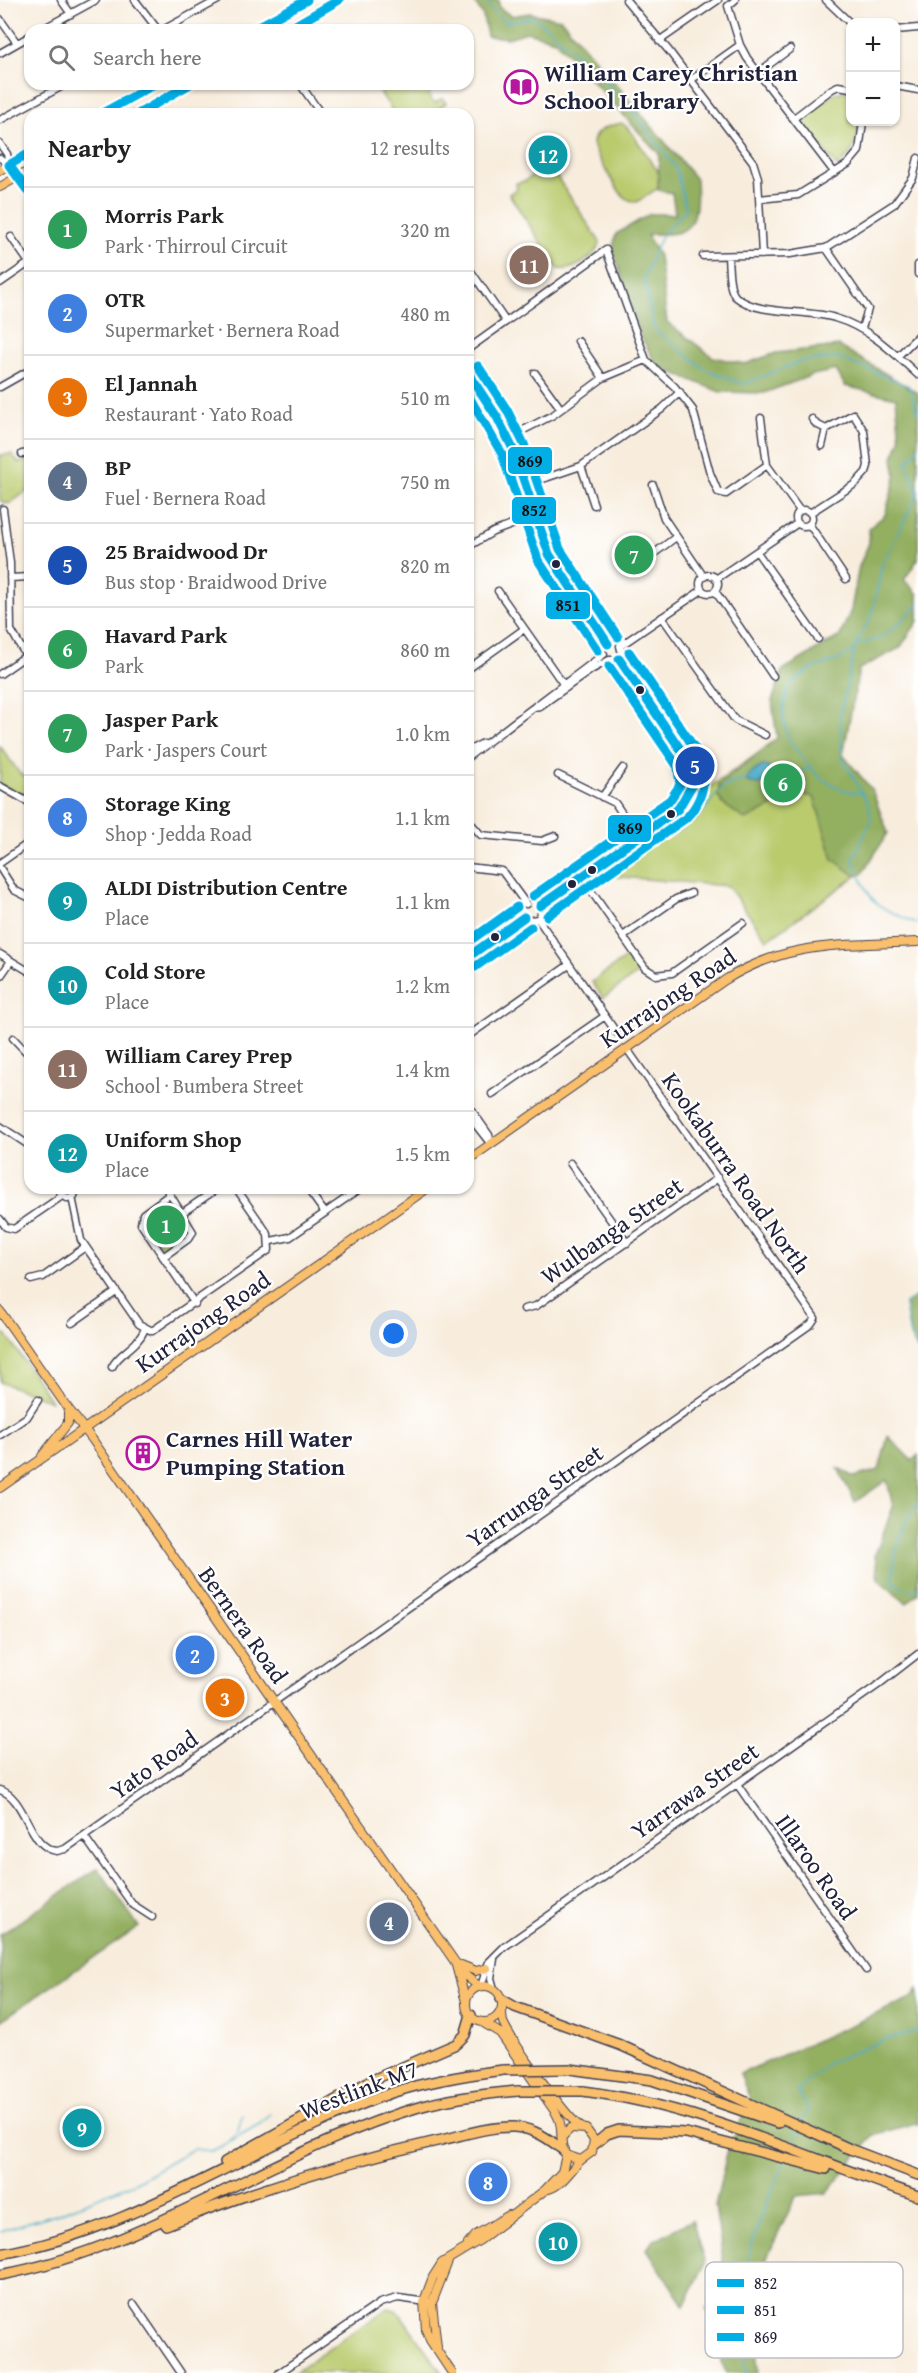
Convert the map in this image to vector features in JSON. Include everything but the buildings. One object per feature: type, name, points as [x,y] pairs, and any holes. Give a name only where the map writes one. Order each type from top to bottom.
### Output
[{"type":"highway","points":[[501,2004],[620,2045],[721,2096]]},
{"type":"highway","points":[[16,2251],[163,2194],[213,2170],[389,2071],[456,2044],[466,2032],[471,2015]]},
{"type":"highway","name":"Westlink M7","points":[[0,2254],[44,2245],[106,2223],[382,2097],[441,2080],[503,2070],[570,2069],[652,2080],[721,2096],[918,2175]]},
{"type":"highway","name":"Westlink M7","points":[[0,2276],[74,2258],[122,2239],[385,2118],[435,2103],[518,2091],[583,2091],[648,2102],[711,2121],[918,2196]]},
{"type":"highway","points":[[74,2258],[108,2249],[207,2208],[291,2179],[412,2147],[512,2127],[537,2133],[564,2152]]},
{"type":"highway","points":[[595,2144],[607,2134],[619,2130],[705,2136],[878,2182]]},
{"type":"main road","points":[[265,23],[281,8],[297,0]]},
{"type":"main road","points":[[265,23],[307,0]]},
{"type":"main road","points":[[297,24],[339,0]]},
{"type":"main road","points":[[112,108],[144,90]]},
{"type":"main road","points":[[146,108],[179,90]]},
{"type":"main road","points":[[0,170],[24,156]]},
{"type":"main road","points":[[0,187],[24,174]]},
{"type":"main road","name":"Kurrajong Road","points":[[474,1156],[725,980],[761,960],[804,949],[918,942]]},
{"type":"main road","name":"Kurrajong Road","points":[[0,1488],[419,1194]]},
{"type":"main road","name":"Bernera Road","points":[[0,1311],[466,1976],[481,1987]]},
{"type":"main road","points":[[39,1461],[50,1443],[68,1423],[67,1407]]},
{"type":"main road","points":[[458,1963],[476,1971],[487,1968]]},
{"type":"main road","name":"Bernera Road","points":[[458,1963],[466,2002]]},
{"type":"main road","points":[[452,2373],[437,2349],[428,2302],[449,2259],[484,2230],[545,2190],[562,2182],[581,2160],[590,2155],[595,2144],[591,2133],[568,2116],[514,2039],[504,2023],[501,2004],[494,1989],[481,1987],[471,1992],[466,2002],[471,2015],[500,2033],[561,2121],[564,2152],[562,2172],[545,2190]]},
{"type":"main road","points":[[482,2022],[496,2017],[501,2004]]},
{"type":"main road","points":[[563,2136],[571,2128],[582,2127]]},
{"type":"main road","points":[[564,2152],[581,2160]]},
{"type":"street","points":[[61,0],[71,14]]},
{"type":"street","points":[[52,24],[96,0]]},
{"type":"street","points":[[135,0],[153,24]]},
{"type":"street","points":[[174,24],[218,0]]},
{"type":"street","points":[[626,0],[753,162],[758,178],[762,255]]},
{"type":"street","points":[[659,41],[718,0],[728,6],[740,45],[834,172]]},
{"type":"street","points":[[728,6],[735,0]]},
{"type":"street","points":[[826,0],[846,20]]},
{"type":"street","points":[[0,19],[17,43]]},
{"type":"street","points":[[900,30],[918,28]]},
{"type":"street","points":[[0,53],[24,39]]},
{"type":"street","points":[[691,80],[740,45]]},
{"type":"street","points":[[759,72],[790,49]]},
{"type":"street","points":[[794,118],[832,89],[846,87]]},
{"type":"street","points":[[900,87],[918,90]]},
{"type":"street","points":[[0,120],[55,90]]},
{"type":"street","points":[[304,90],[317,108]]},
{"type":"street","points":[[759,199],[798,195],[834,172],[856,156],[862,126]]},
{"type":"street","points":[[0,144],[7,154],[9,165]]},
{"type":"street","points":[[0,158],[9,165],[24,186]]},
{"type":"street","points":[[703,256],[807,253],[826,248],[894,204],[913,178],[918,158]]},
{"type":"street","points":[[11,237],[24,255]]},
{"type":"street","points":[[826,248],[868,309],[862,328]]},
{"type":"street","points":[[474,345],[606,250],[646,360],[680,392],[693,410],[710,473],[720,493],[726,494],[767,465]]},
{"type":"street","points":[[728,257],[732,291],[738,298],[755,306],[834,317],[862,328],[918,375]]},
{"type":"street","points":[[918,265],[918,274]]},
{"type":"street","points":[[0,284],[24,267]]},
{"type":"street","points":[[474,276],[506,321]]},
{"type":"street","points":[[898,356],[918,336]]},
{"type":"street","points":[[578,341],[603,378]]},
{"type":"street","points":[[508,438],[541,422],[603,378],[646,360]]},
{"type":"street","points":[[535,373],[561,409]]},
{"type":"street","points":[[0,387],[24,374]]},
{"type":"street","points":[[0,392],[11,380]]},
{"type":"street","points":[[474,383],[508,438],[549,554],[559,573],[608,644]]},
{"type":"street","points":[[525,485],[580,466],[662,409],[680,392]]},
{"type":"street","points":[[761,418],[767,465],[800,512],[810,513],[862,479],[868,466],[864,431],[852,414],[826,429],[822,446]]},
{"type":"street","points":[[812,418],[816,424],[826,429]]},
{"type":"street","points":[[580,466],[594,505]]},
{"type":"street","points":[[653,485],[660,510],[704,577]]},
{"type":"street","points":[[3,509],[10,578],[12,633],[24,650]]},
{"type":"street","points":[[798,523],[797,515],[800,512]]},
{"type":"street","points":[[810,513],[809,524],[846,579]]},
{"type":"street","points":[[474,543],[493,532],[536,516]]},
{"type":"street","points":[[798,523],[809,524]]},
{"type":"street","points":[[716,579],[798,523]]},
{"type":"street","points":[[652,554],[639,542],[632,542],[620,551],[618,559],[625,568],[632,570],[676,537]]},
{"type":"street","points":[[757,552],[818,639]]},
{"type":"street","points":[[710,575],[716,579],[718,585],[715,591],[708,593],[702,590],[701,581],[704,577],[710,575]]},
{"type":"street","points":[[10,578],[24,577]]},
{"type":"street","points":[[620,646],[702,590]]},
{"type":"street","points":[[498,591],[565,686]]},
{"type":"street","points":[[715,591],[773,676]]},
{"type":"street","points":[[662,617],[735,720],[765,735]]},
{"type":"street","points":[[474,665],[524,629]]},
{"type":"street","points":[[608,644],[613,643],[620,646]]},
{"type":"street","points":[[565,686],[604,654],[608,644]]},
{"type":"street","points":[[619,659],[622,654],[620,646]]},
{"type":"street","points":[[604,654],[609,660]]},
{"type":"street","points":[[0,674],[24,658]]},
{"type":"street","points":[[474,752],[565,686],[609,660],[619,659]]},
{"type":"street","points":[[540,906],[682,806],[691,791],[693,774],[689,762],[667,726],[619,659]]},
{"type":"street","points":[[474,748],[484,743]]},
{"type":"street","points":[[602,797],[623,768]]},
{"type":"street","points":[[558,775],[616,805],[638,837]]},
{"type":"street","points":[[0,786],[24,800]]},
{"type":"street","points":[[474,827],[481,835],[542,841],[555,836]]},
{"type":"street","points":[[0,863],[24,846]]},
{"type":"street","points":[[0,867],[14,890],[24,895]]},
{"type":"street","points":[[474,868],[502,870],[526,904]]},
{"type":"street","points":[[582,878],[645,968],[653,974],[663,976],[672,973],[743,923]]},
{"type":"street","points":[[623,936],[676,899],[692,893]]},
{"type":"street","points":[[524,917],[523,909],[526,904],[532,902],[540,906]]},
{"type":"street","points":[[524,917],[532,921],[538,919],[541,914],[540,906]]},
{"type":"street","points":[[474,948],[476,951],[524,917]]},
{"type":"street","points":[[538,919],[616,1032]]},
{"type":"street","points":[[0,954],[24,969]]},
{"type":"street","points":[[0,977],[11,961]]},
{"type":"street","points":[[474,1032],[569,965]]},
{"type":"street","points":[[492,1094],[605,1016]]},
{"type":"street","points":[[13,1038],[24,1050]]},
{"type":"street","name":"Kookaburra Road North","points":[[627,1049],[816,1318]]},
{"type":"street","points":[[474,1114],[489,1135],[491,1143]]},
{"type":"street","points":[[474,1123],[484,1138],[491,1143]]},
{"type":"street","points":[[0,1125],[24,1142]]},
{"type":"street","points":[[570,1163],[627,1243]]},
{"type":"street","name":"Wulbanga Street","points":[[524,1309],[536,1306],[718,1178]]},
{"type":"street","points":[[74,1194],[72,1197],[77,1232],[116,1292],[145,1329],[157,1330],[195,1304],[266,1254],[271,1241]]},
{"type":"street","points":[[182,1213],[209,1194]]},
{"type":"street","points":[[240,1194],[271,1241]]},
{"type":"street","points":[[311,1194],[325,1213]]},
{"type":"street","points":[[271,1241],[290,1237],[352,1194]]},
{"type":"street","points":[[163,1257],[192,1234],[193,1230],[169,1195],[141,1218],[142,1227],[195,1304]]},
{"type":"street","points":[[0,1220],[6,1227],[14,1228],[62,1196],[72,1197]]},
{"type":"street","points":[[31,1280],[43,1277],[85,1247]]},
{"type":"street","points":[[72,1323],[116,1292]]},
{"type":"street","name":"Yarrunga Street","points":[[273,1703],[811,1324],[816,1318]]},
{"type":"street","points":[[112,1367],[119,1358],[136,1345],[145,1329]]},
{"type":"street","points":[[0,1435],[27,1417],[38,1400]]},
{"type":"street","name":"Yarrawa Street","points":[[481,1987],[487,1968],[513,1940],[918,1654]]},
{"type":"street","name":"Yato Road","points":[[0,1790],[10,1796],[48,1849],[61,1851],[273,1703]]},
{"type":"street","name":"Illaroo Road","points":[[737,1784],[866,1970]]},
{"type":"street","points":[[84,1836],[132,1904],[152,1917]]},
{"type":"street","points":[[494,1959],[491,1978],[494,1989]]},
{"type":"street","points":[[279,2373],[380,2303],[398,2298],[428,2302]]},
{"type":"street","points":[[134,2304],[180,2373]]},
{"type":"green space","points":[[473,0],[499,0],[499,7],[511,16],[530,13],[561,19],[696,179],[695,211],[689,225],[676,233],[647,235],[659,256],[667,322],[713,357],[745,364],[776,353],[839,346],[918,393],[918,559],[904,580],[918,594],[918,621],[900,648],[859,669],[843,755],[872,790],[888,833],[862,874],[856,876],[833,859],[814,797],[798,793],[746,820],[723,804],[718,796],[719,785],[777,738],[772,701],[783,670],[840,636],[851,610],[859,566],[869,543],[869,528],[885,515],[896,476],[893,458],[900,440],[896,398],[845,386],[836,370],[813,375],[764,393],[720,392],[657,366],[639,333],[613,248],[616,234],[650,214],[675,214],[672,193],[658,190],[659,154],[555,40],[527,32],[508,38],[487,36],[483,16]]},
{"type":"green space","points":[[378,90],[428,90],[431,100],[435,103],[442,98],[446,103],[439,108],[391,108]]},
{"type":"green space","points":[[846,91],[846,126],[858,126],[856,142],[851,152],[837,167],[800,120],[835,93]]},
{"type":"green space","points":[[622,123],[630,130],[659,173],[658,188],[637,202],[627,199],[621,193],[601,162],[593,143],[596,134],[600,131]]},
{"type":"green space","points":[[539,171],[555,174],[600,242],[594,253],[577,266],[558,269],[509,194],[517,189],[516,183],[525,181]]},
{"type":"green space","points":[[12,454],[19,463],[24,461],[24,493],[9,504],[0,501],[0,455]]},
{"type":"green space","points":[[635,543],[649,554],[632,567],[621,564],[620,554]]},
{"type":"green space","points":[[857,636],[837,762],[858,842],[856,876],[767,940],[728,886],[596,875],[677,819],[689,809],[697,796],[780,738],[785,672],[829,642]]},
{"type":"green space","points":[[0,746],[20,774],[24,776],[24,798],[0,784]]},
{"type":"green space","points":[[630,955],[641,971],[603,998],[592,982]]},
{"type":"green space","points":[[164,1202],[171,1203],[188,1228],[188,1234],[167,1249],[161,1247],[143,1222],[144,1216]]},
{"type":"green space","points":[[918,1295],[918,1351],[910,1336],[905,1304]]},
{"type":"green space","points":[[6,1334],[51,1401],[0,1382],[0,1335]]},
{"type":"green space","points":[[888,1436],[912,1461],[918,1455],[918,1593],[907,1603],[878,1579],[875,1555],[893,1507],[887,1480],[855,1502],[838,1469],[854,1477],[879,1470]]},
{"type":"green space","points":[[98,1868],[139,1927],[0,2021],[0,1935]]},
{"type":"green space","points":[[918,1989],[918,2125],[916,2123],[873,2135],[827,2193],[796,2196],[765,2262],[723,2262],[715,2206],[727,2153],[750,2099],[740,2074],[912,1998]]},
{"type":"green space","points":[[692,2220],[705,2264],[684,2306],[647,2249],[653,2240]]},
{"type":"green space","points":[[388,2308],[398,2311],[442,2373],[294,2373]]},
{"type":"green space","points":[[721,2358],[757,2358],[758,2373],[727,2373]]},
{"type":"water","points":[[763,766],[768,767],[774,777],[772,781],[759,785],[746,781],[751,773]]},
{"type":"waterway","points":[[484,0],[505,22],[534,17],[575,52],[629,106],[676,168],[686,209],[661,236],[644,277],[654,329],[705,369],[743,384],[802,361],[839,358],[909,386],[918,413]]},
{"type":"waterway","points":[[918,448],[907,463],[918,493],[882,565],[872,615],[856,644],[840,715],[842,758],[869,805],[871,821],[853,859],[875,902],[918,924]]},
{"type":"waterway","points":[[858,644],[885,635],[918,605]]},
{"type":"waterway","points":[[855,649],[840,659],[809,670],[789,686],[782,712],[789,741],[821,779],[846,791],[861,793]]},
{"type":"waterway","points":[[773,779],[811,768]]},
{"type":"waterway","points":[[654,843],[681,830],[696,819],[721,789],[747,780]]},
{"type":"waterway","points":[[918,1295],[905,1304],[910,1336],[918,1351]]},
{"type":"waterway","points":[[918,1504],[902,1531],[894,1561],[893,1582],[909,1591],[918,1590]]},
{"type":"waterway","points":[[801,2123],[808,2108],[797,2091],[828,2063],[889,2038],[918,2031]]},
{"type":"waterway","points":[[0,2231],[62,2212],[134,2183],[193,2149],[211,2151],[218,2148],[261,2123],[270,2114]]},
{"type":"waterway","points":[[230,2141],[238,2131],[242,2115]]},
{"type":"waterway","points":[[792,2145],[798,2130]]},
{"type":"waterway","points":[[747,2262],[768,2200],[784,2163]]},
{"type":"waterway","points":[[744,2358],[747,2373]]},
{"type":"transit line","name":"852","points":[[263,24],[307,0]]},
{"type":"transit line","name":"852","points":[[297,24],[339,0]]},
{"type":"transit line","name":"852","points":[[112,108],[144,90]]},
{"type":"transit line","name":"852","points":[[148,108],[180,90]]},
{"type":"transit line","name":"852","points":[[24,156],[9,165],[24,186]]},
{"type":"transit line","name":"869","points":[[478,366],[507,410],[524,444],[560,549],[618,637]]},
{"type":"transit line","name":"852","points":[[474,382],[497,417],[513,449],[549,554],[608,644]]},
{"type":"transit line","name":"851","points":[[474,405],[502,454],[538,560],[598,651]]},
{"type":"transit line","name":"851","points":[[547,916],[686,818],[700,797],[704,781],[700,756],[629,652]]},
{"type":"transit line","name":"852","points":[[540,906],[678,809],[691,787],[689,762],[619,659]]},
{"type":"transit line","name":"869","points":[[533,896],[670,800],[680,785],[678,767],[609,666]]},
{"type":"transit line","name":"869","points":[[474,938],[517,907]]},
{"type":"transit line","name":"852","points":[[474,953],[524,917]]},
{"type":"transit line","name":"851","points":[[475,967],[531,927]]},
{"type":"place","name":"William Carey Christian School Library","points":[[521,87]]},
{"type":"place","name":"Uniform Shop","points":[[548,155]]},
{"type":"place","name":"William Carey Prep","points":[[529,265]]},
{"type":"place","name":"Jasper Park","points":[[634,555]]},
{"type":"place","name":"25 Braidwood Dr","points":[[695,766]]},
{"type":"place","name":"Havard Park","points":[[783,783]]},
{"type":"place","name":"Morris Park","points":[[166,1225]]},
{"type":"place","name":"Carnes Hill Water Pumping Station","points":[[143,1453]]},
{"type":"place","name":"OTR","points":[[195,1655]]},
{"type":"place","name":"El Jannah","points":[[225,1698]]},
{"type":"place","name":"BP","points":[[389,1922]]},
{"type":"place","name":"ALDI Distribution Centre","points":[[82,2128]]},
{"type":"place","name":"Storage King","points":[[488,2182]]},
{"type":"place","name":"Cold Store","points":[[558,2242]]}]
